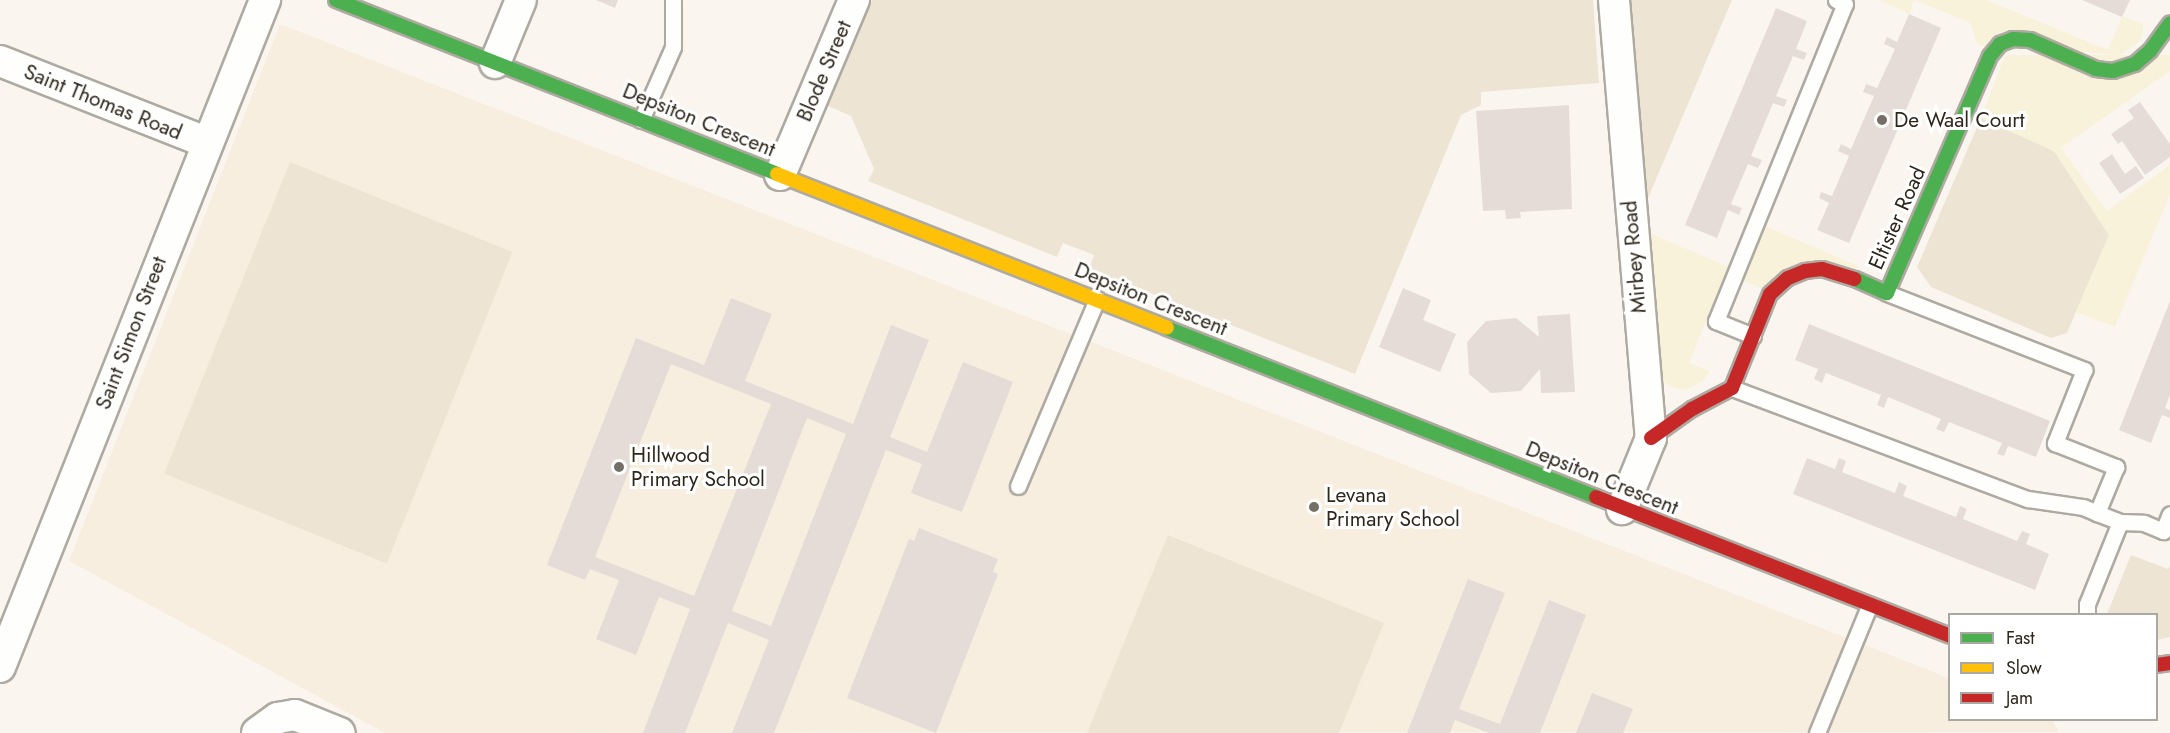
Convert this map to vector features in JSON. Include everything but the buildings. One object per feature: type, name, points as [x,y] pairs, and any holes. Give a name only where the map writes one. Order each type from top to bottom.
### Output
[{"type":"street","name":"Saint Simon Street","points":[[0,667],[7,630],[265,0]]},
{"type":"street","name":"Depsiton Crescent","points":[[336,0],[1948,635]]},
{"type":"street","points":[[495,63],[521,0]]},
{"type":"street","name":"Blode Street","points":[[780,175],[854,0]]},
{"type":"street","name":"Mirbey Road","points":[[1614,0],[1651,438],[1622,508]]},
{"type":"street","name":"Eltister Road","points":[[1732,388],[1770,294],[1788,278],[1805,271],[1822,269],[1842,274],[1887,293],[1990,56],[2000,44],[2013,39],[2030,40],[2096,69],[2113,71],[2135,64],[2170,23]]},
{"type":"street","name":"Saint Thomas Road","points":[[0,61],[206,142]]},
{"type":"street","points":[[1651,438],[1692,409],[1732,388]]},
{"type":"street","points":[[257,733],[278,718],[295,715],[340,733]]},
{"type":"lane","points":[[641,120],[673,47],[673,0]]},
{"type":"lane","points":[[1753,336],[1716,321],[1845,4],[1836,0]]},
{"type":"lane","points":[[1887,293],[2084,370],[2055,443],[2116,467],[2097,513]]},
{"type":"lane","points":[[1018,486],[1097,299]]},
{"type":"lane","points":[[1732,388],[2028,499],[2083,507],[2120,522],[2144,523],[2163,531],[2170,514]]},
{"type":"lane","points":[[2087,613],[2088,604],[2120,522]]},
{"type":"lane","points":[[1816,733],[1869,606]]},
{"type":"shaded area","points":[[872,0],[1593,0],[1599,83],[1481,92],[1481,105],[1461,115],[1355,374],[1089,269],[1094,255],[1063,243],[1057,257],[868,181],[874,169],[851,116],[828,106]]},
{"type":"shaded area","points":[[1626,0],[1732,0],[1646,203]]},
{"type":"shaded area","name":"Hillwood Primary School","points":[[280,24],[1948,678],[1948,721],[2054,721],[2059,732],[385,733],[69,561]]},
{"type":"shaded area","points":[[1981,118],[2054,151],[2109,235],[2067,333],[2051,338],[1931,287],[1917,267]]},
{"type":"shaded area","points":[[290,162],[513,252],[387,563],[164,474]]},
{"type":"shaded area","points":[[1168,535],[1384,623],[1339,733],[1087,733]]},
{"type":"shaded area","points":[[2131,555],[2168,569],[2170,565],[2170,637],[2158,640],[2158,613],[2107,613]]},
{"type":"sand","points":[[1880,0],[1914,0],[1909,14]]},
{"type":"sand","points":[[1915,0],[1987,0],[2108,50],[2122,17],[2143,23],[2143,33],[2139,42],[2119,55],[1982,46],[1977,43],[1970,23]]},
{"type":"sand","points":[[2005,55],[2170,55],[2170,71],[2061,148],[2107,211],[2170,165],[2170,194],[2115,327],[2076,312],[2109,235],[2054,151],[1981,118]]},
{"type":"sand","points":[[1749,219],[1861,267],[1761,288],[1725,273],[1689,363],[1710,371],[1703,381],[1690,388],[1682,390],[1667,385],[1654,366],[1649,233],[1729,267]]},
{"type":"traffic: fast","points":[[336,0],[777,174]]},
{"type":"traffic: fast","points":[[1855,279],[1887,293],[1990,56],[2000,44],[2013,39],[2030,40],[2096,69],[2113,71],[2135,64],[2150,51],[2170,23]]},
{"type":"traffic: fast","points":[[1167,328],[1596,497]]},
{"type":"traffic: slow","points":[[777,174],[1167,328]]},
{"type":"traffic: jam","points":[[1651,438],[1692,409],[1732,388],[1770,294],[1788,278],[1805,271],[1822,269],[1855,279]]},
{"type":"traffic: jam","points":[[1596,497],[1948,635]]},
{"type":"traffic: jam","points":[[2158,665],[2170,663]]},
{"type":"place","name":"De Waal Court","points":[[1882,120]]},
{"type":"place","name":"Hillwood Primary School","points":[[619,467]]},
{"type":"place","name":"Levana Primary School","points":[[1314,507]]}]
